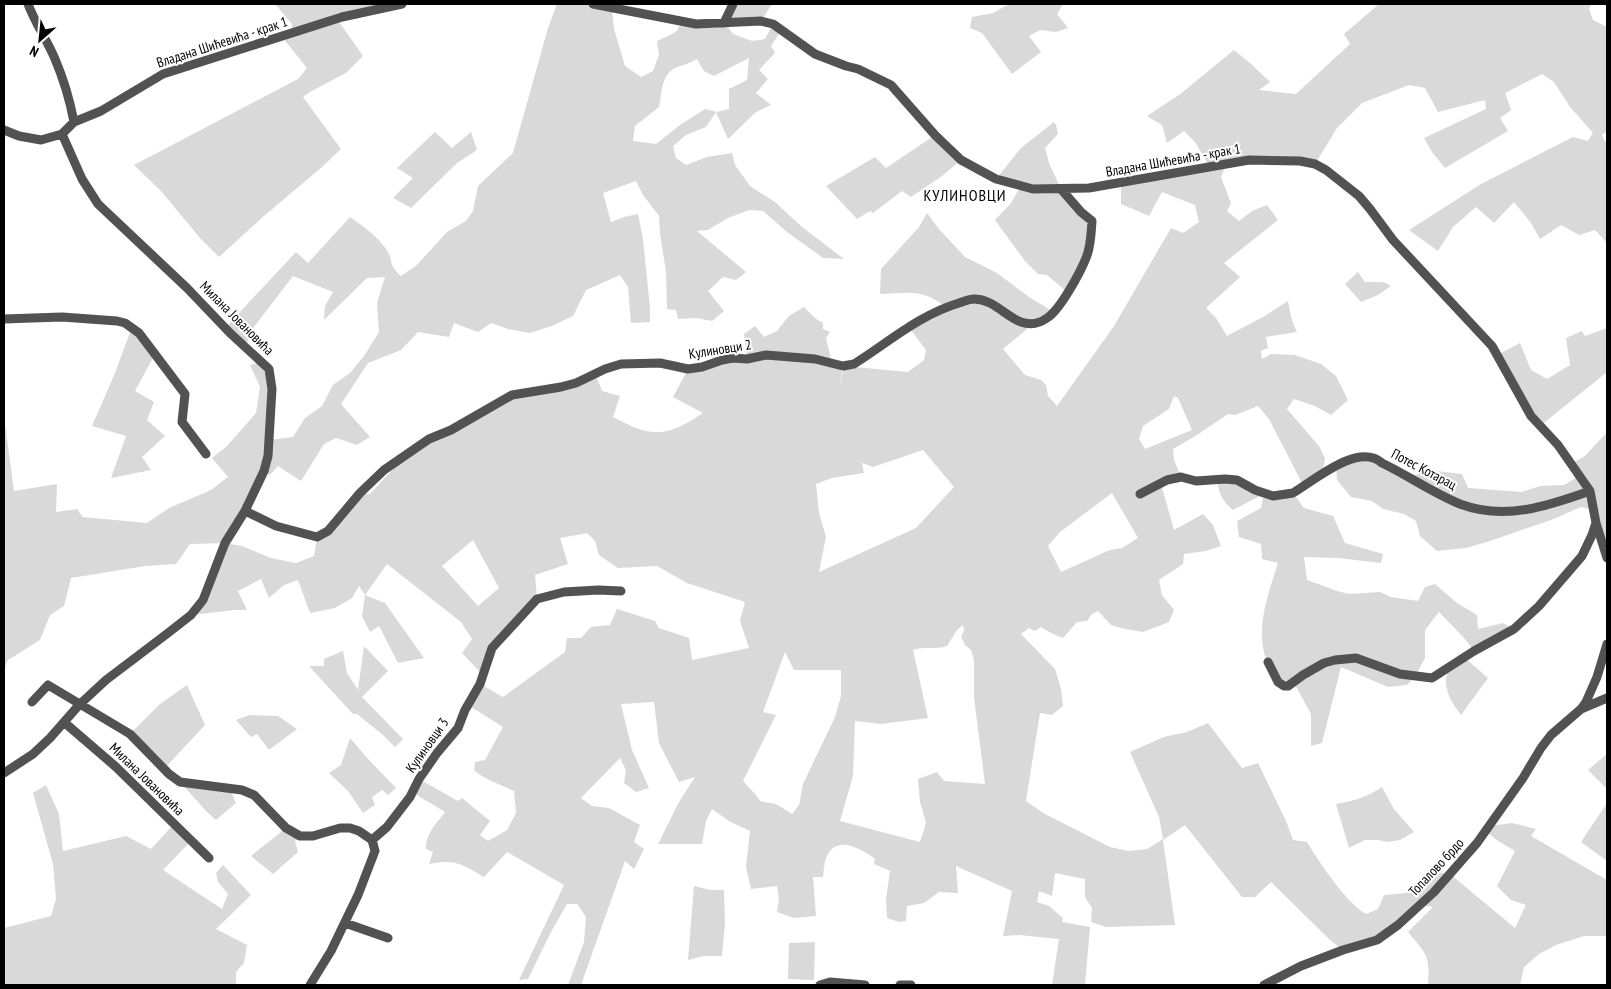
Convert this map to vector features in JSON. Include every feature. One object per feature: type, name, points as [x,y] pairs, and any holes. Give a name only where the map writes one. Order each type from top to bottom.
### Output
[{"type":"street","points":[[28,4],[34,21],[55,58],[69,97],[74,122]]},
{"type":"street","name":"Владана Шићевића - крак 1","points":[[62,134],[74,122],[101,111],[164,74],[342,17],[402,4]]},
{"type":"street","name":"Владана Шићевића - крак 1","points":[[594,4],[696,24],[761,21],[773,24],[815,54],[878,77],[892,85],[935,136],[961,160],[996,180],[1033,189],[1089,188],[1121,184],[1249,160],[1300,161],[1315,164],[1326,170],[1359,196],[1392,240],[1492,346],[1531,416],[1558,445],[1590,490],[1596,523],[1607,558]]},
{"type":"street","points":[[724,23],[733,4]]},
{"type":"street","points":[[4,130],[19,136],[41,140],[62,134]]},
{"type":"street","name":"Милана Јовановића","points":[[4,773],[33,754],[79,705],[106,680],[191,615],[203,600],[225,543],[245,511],[264,472],[268,456],[272,389],[269,369],[230,334],[167,268],[98,204],[82,179],[62,134]]},
{"type":"street","name":"Кулиновци 2","points":[[245,511],[276,526],[316,537],[328,531],[360,493],[384,470],[430,439],[452,430],[512,395],[561,387],[620,364],[660,363],[688,369],[733,358],[747,359],[766,355],[815,359],[843,366],[854,364],[921,319],[946,307],[973,299],[987,301],[1020,322],[1034,324],[1046,319],[1054,312],[1071,287],[1087,257],[1092,221],[1081,212],[1061,189]]},
{"type":"street","points":[[4,318],[62,317],[109,320],[132,327],[185,394],[182,422],[206,454]]},
{"type":"street","name":"Потес Котарац","points":[[1140,494],[1167,480],[1181,477],[1196,482],[1225,478],[1236,480],[1255,490],[1273,496],[1282,495],[1293,493],[1352,458],[1367,456],[1375,457],[1382,463],[1461,504],[1483,510],[1507,512],[1532,510],[1556,504],[1590,490]]},
{"type":"street","points":[[1268,662],[1278,682],[1284,686],[1288,686],[1302,675],[1324,663],[1356,658],[1400,674],[1432,678],[1474,651],[1514,629],[1539,606],[1582,556],[1596,523]]},
{"type":"street","name":"Кулиновци 3","points":[[372,840],[387,827],[410,797],[419,779],[437,752],[458,728],[465,710],[480,684],[492,648],[537,599],[564,592],[598,590],[621,592]]},
{"type":"street","points":[[1597,703],[1591,692],[1607,644]]},
{"type":"street","points":[[32,702],[48,685],[79,705]]},
{"type":"street","name":"Топалово брдо","points":[[1264,985],[1302,966],[1343,950],[1377,940],[1398,925],[1434,892],[1478,842],[1523,778],[1541,748],[1551,735],[1581,709],[1591,692]]},
{"type":"street","name":"Топалово брдо","points":[[1581,709],[1607,698]]},
{"type":"street","name":"Милана Јовановића","points":[[79,705],[130,734],[169,774],[180,782],[242,790],[254,795],[286,828],[300,836],[313,836],[340,828],[350,828],[359,831],[372,840]]},
{"type":"street","name":"Милана Јовановића","points":[[64,723],[116,767],[209,858]]},
{"type":"street","points":[[310,985],[325,963],[372,862],[374,851],[372,840]]},
{"type":"street","points":[[345,922],[388,938]]},
{"type":"street","points":[[820,985],[830,982],[865,985]]},
{"type":"street","points":[[900,985],[910,985]]},
{"type":"shaded area","points":[[275,4],[402,4],[337,19],[363,56],[346,73],[303,97],[341,149],[219,257],[200,238],[161,191],[134,165],[298,79],[307,68],[282,37],[292,33],[292,24]]},
{"type":"shaded area","points":[[557,4],[593,4],[612,8],[614,29],[625,66],[641,77],[653,71],[659,55],[657,41],[676,32],[682,22],[724,23],[733,4],[772,4],[761,21],[725,23],[733,34],[752,41],[765,39],[773,24],[782,29],[771,46],[775,53],[759,70],[768,79],[756,93],[771,105],[756,112],[728,139],[716,112],[706,127],[686,135],[673,146],[676,158],[686,165],[707,157],[732,153],[735,165],[750,186],[775,202],[802,227],[844,259],[823,258],[787,232],[763,211],[749,210],[728,218],[708,230],[697,231],[746,272],[736,280],[723,277],[708,291],[724,311],[712,321],[697,318],[678,319],[676,310],[667,309],[666,272],[659,216],[643,195],[636,181],[603,193],[611,222],[638,214],[643,239],[650,322],[631,323],[628,287],[620,275],[586,290],[573,316],[552,326],[530,333],[508,329],[491,323],[478,332],[454,323],[449,337],[418,332],[401,350],[368,363],[341,404],[370,437],[357,445],[336,438],[324,444],[301,481],[278,466],[270,475],[263,472],[225,543],[242,546],[271,558],[296,563],[314,556],[317,537],[360,493],[370,494],[408,453],[512,395],[595,373],[602,391],[620,396],[613,417],[649,432],[669,431],[679,427],[703,413],[673,397],[688,369],[747,359],[744,334],[755,326],[764,337],[777,331],[789,316],[804,307],[823,323],[823,329],[830,332],[826,338],[832,363],[843,366],[839,391],[844,366],[908,372],[924,360],[926,350],[908,326],[946,307],[922,294],[880,294],[881,269],[919,227],[927,213],[965,257],[997,273],[1029,297],[1054,312],[1033,324],[1003,349],[1025,375],[1041,380],[1046,385],[1048,396],[1057,406],[1114,326],[1171,228],[1183,233],[1199,222],[1195,205],[1162,192],[1149,216],[1121,204],[1121,184],[1209,166],[1195,142],[1184,131],[1167,143],[1162,125],[1147,116],[1179,95],[1234,50],[1270,82],[1259,90],[1296,94],[1350,44],[1344,34],[1379,4],[1591,4],[1589,9],[1593,20],[1607,27],[1607,131],[1602,135],[1607,145],[1607,243],[1595,230],[1579,235],[1561,225],[1540,239],[1531,223],[1514,202],[1494,223],[1476,207],[1453,227],[1438,251],[1409,230],[1481,184],[1573,137],[1588,141],[1593,133],[1570,107],[1554,82],[1542,74],[1505,93],[1511,110],[1500,118],[1508,131],[1445,168],[1424,138],[1486,109],[1485,100],[1438,112],[1425,88],[1409,85],[1362,103],[1337,128],[1315,164],[1227,163],[1221,177],[1231,203],[1227,211],[1239,221],[1252,211],[1267,205],[1278,220],[1224,263],[1240,277],[1206,308],[1216,318],[1227,336],[1288,301],[1292,321],[1297,332],[1266,337],[1268,348],[1261,351],[1262,359],[1271,354],[1295,355],[1321,364],[1336,376],[1348,400],[1331,415],[1315,406],[1294,399],[1287,409],[1319,446],[1325,458],[1322,475],[1304,487],[1269,419],[1258,406],[1235,415],[1228,414],[1173,449],[1174,460],[1181,477],[1161,484],[1174,530],[1203,514],[1213,525],[1221,546],[1206,551],[1184,554],[1183,564],[1159,580],[1162,595],[1174,610],[1169,622],[1143,632],[1111,625],[1098,611],[1092,614],[1087,621],[1077,622],[1063,638],[1041,627],[1035,631],[1029,628],[1021,634],[1055,669],[1061,689],[1063,706],[1052,715],[1040,713],[1026,801],[1045,814],[1110,847],[1128,851],[1147,849],[1163,839],[1159,817],[1130,752],[1164,737],[1187,732],[1208,723],[1242,768],[1258,763],[1293,840],[1307,842],[1342,892],[1366,914],[1378,909],[1384,895],[1406,893],[1424,874],[1438,872],[1450,874],[1515,928],[1526,905],[1511,900],[1497,886],[1515,851],[1495,839],[1486,830],[1490,826],[1512,823],[1536,829],[1531,836],[1607,880],[1607,936],[1584,936],[1556,945],[1539,954],[1524,967],[1520,985],[1428,985],[1428,961],[1423,951],[1408,932],[1433,907],[1420,905],[1377,940],[1343,950],[1330,940],[1271,882],[1255,897],[1242,897],[1185,825],[1163,840],[1175,925],[1106,927],[1091,922],[1092,908],[1085,897],[1085,879],[1055,873],[1052,896],[1039,891],[1037,902],[1049,906],[1063,918],[1062,922],[1090,927],[1085,985],[1052,985],[1059,939],[1019,935],[1003,936],[1012,891],[956,866],[958,893],[939,892],[924,903],[907,906],[906,921],[899,922],[887,918],[886,899],[890,871],[874,864],[875,859],[858,848],[845,845],[838,846],[833,848],[827,856],[823,877],[813,877],[816,916],[794,918],[777,912],[779,899],[777,886],[751,889],[746,867],[750,831],[729,821],[712,809],[706,821],[702,844],[658,844],[679,802],[695,777],[679,782],[659,743],[654,702],[621,704],[632,750],[649,788],[636,792],[624,783],[626,770],[620,758],[581,798],[592,806],[609,808],[640,825],[634,842],[644,849],[634,869],[625,861],[581,985],[568,985],[584,942],[586,917],[577,904],[567,904],[528,979],[519,980],[564,885],[507,852],[484,877],[452,862],[429,864],[433,852],[426,849],[427,838],[445,812],[412,792],[419,779],[458,801],[462,798],[490,821],[480,835],[488,841],[507,830],[516,813],[514,791],[474,770],[475,762],[485,760],[503,727],[468,705],[480,684],[503,697],[565,652],[567,638],[581,638],[591,627],[610,625],[617,609],[655,621],[659,628],[689,638],[692,660],[749,648],[740,621],[745,602],[687,583],[657,566],[618,568],[599,555],[595,541],[587,533],[560,538],[568,564],[535,575],[537,599],[492,648],[483,675],[462,653],[472,639],[461,622],[387,564],[365,595],[359,586],[352,598],[335,608],[310,613],[298,580],[284,585],[269,598],[261,579],[238,591],[247,610],[191,615],[203,600],[224,543],[190,544],[176,564],[145,566],[71,578],[64,606],[50,615],[40,640],[8,660],[4,669],[4,417],[14,491],[57,484],[56,512],[77,509],[83,517],[147,523],[169,508],[211,490],[228,477],[212,458],[227,446],[256,413],[260,387],[250,365],[263,362],[269,369],[269,440],[293,437],[305,418],[322,406],[333,385],[350,373],[364,356],[379,332],[377,303],[385,277],[367,278],[324,320],[325,306],[333,292],[293,276],[254,327],[245,347],[225,328],[296,252],[308,263],[350,217],[382,244],[388,253],[392,265],[401,276],[417,265],[447,232],[466,221],[473,211],[478,186],[513,153],[548,28]],"holes":[[[749,58],[747,80],[729,89],[729,109],[717,112],[705,109],[680,125],[656,144],[633,141],[635,126],[659,107],[663,85],[670,71],[697,59],[704,71],[714,76]],[[1174,396],[1178,398],[1192,430],[1145,449],[1139,439],[1143,426],[1169,409]],[[923,450],[954,487],[916,528],[819,572],[826,537],[819,513],[816,484],[832,478],[864,473],[862,463],[873,467]],[[1112,493],[1138,538],[1122,548],[1110,550],[1061,572],[1048,546],[1060,532]],[[473,540],[499,588],[478,606],[442,566]],[[963,625],[964,631],[961,637],[965,645],[971,650],[974,660],[974,698],[985,784],[944,781],[937,772],[918,779],[920,802],[926,823],[920,842],[840,821],[853,776],[855,721],[881,724],[928,718],[913,650],[947,646],[957,630]],[[785,652],[794,670],[841,670],[841,696],[835,717],[803,784],[799,805],[792,814],[776,804],[760,801],[743,781],[776,715],[763,712]]]},
{"type":"shaded area","points":[[1009,4],[1063,4],[1057,14],[1068,28],[1056,32],[1040,30],[1029,36],[1041,52],[1012,74],[982,33],[970,28],[972,17],[993,13]]},
{"type":"shaded area","points":[[1054,122],[1058,134],[1045,148],[1049,163],[1061,189],[1092,221],[1091,234],[1067,292],[1047,275],[1038,274],[1025,261],[995,220],[1011,203],[1021,186],[996,179],[1021,148]]},
{"type":"shaded area","points":[[435,132],[452,148],[471,132],[477,150],[457,163],[411,208],[393,198],[413,178],[397,168]]},
{"type":"shaded area","points":[[935,135],[961,160],[942,176],[911,197],[902,191],[873,213],[870,211],[857,219],[826,186],[875,157],[886,168]]},
{"type":"shaded area","points":[[1358,272],[1365,282],[1383,282],[1391,286],[1378,295],[1361,302],[1345,284]]},
{"type":"shaded area","points":[[132,327],[155,354],[135,391],[154,402],[147,420],[165,436],[142,457],[151,470],[111,478],[126,436],[92,426]]},
{"type":"shaded area","points":[[1607,328],[1607,372],[1540,426],[1497,355],[1520,343],[1531,370],[1547,379],[1570,365],[1566,338],[1582,331],[1585,336]]},
{"type":"shaded area","points":[[1607,432],[1607,545],[1594,510],[1581,507],[1551,520],[1490,541],[1466,548],[1437,551],[1420,536],[1416,521],[1404,514],[1383,509],[1372,501],[1351,497],[1337,480],[1336,466],[1367,457],[1408,476],[1436,471],[1462,474],[1468,488],[1522,492],[1540,486],[1564,485],[1579,476],[1571,464],[1585,456]]},
{"type":"shaded area","points":[[1218,479],[1225,479],[1255,490],[1293,493],[1304,508],[1333,516],[1345,543],[1383,554],[1381,563],[1338,558],[1304,557],[1307,580],[1349,594],[1380,592],[1391,597],[1418,601],[1425,587],[1435,584],[1457,603],[1477,615],[1478,629],[1503,623],[1514,629],[1474,651],[1439,612],[1425,630],[1425,658],[1415,677],[1407,685],[1388,687],[1341,667],[1322,743],[1311,746],[1311,714],[1294,683],[1284,686],[1268,663],[1264,651],[1262,626],[1264,613],[1278,563],[1262,559],[1261,544],[1239,537],[1237,521],[1261,508],[1264,494],[1233,510],[1221,496]]},
{"type":"shaded area","points":[[365,595],[385,603],[424,658],[398,663],[379,626],[370,632],[362,616]]},
{"type":"shaded area","points":[[364,646],[388,671],[362,697],[403,739],[395,747],[357,714],[353,714],[309,666],[324,666],[324,659],[343,651],[347,673],[358,690]]},
{"type":"shaded area","points":[[1465,658],[1488,678],[1461,715],[1450,698],[1446,679],[1452,666]]},
{"type":"shaded area","points":[[187,685],[205,725],[164,769],[130,734],[160,704]]},
{"type":"shaded area","points":[[250,715],[278,716],[297,729],[269,750],[257,734],[251,737],[236,720]]},
{"type":"shaded area","points":[[350,738],[396,788],[388,795],[382,790],[372,797],[375,805],[363,813],[348,791],[329,773],[341,765]]},
{"type":"shaded area","points":[[1607,754],[1607,789],[1588,770]]},
{"type":"shaded area","points":[[180,782],[229,787],[236,803],[216,820]]},
{"type":"shaded area","points":[[46,785],[59,814],[63,851],[126,836],[151,849],[174,824],[191,841],[163,870],[222,909],[228,894],[218,882],[216,873],[223,865],[251,895],[216,929],[247,945],[244,963],[236,972],[236,985],[4,985],[4,928],[51,916],[56,899],[53,864],[33,793]]},
{"type":"shaded area","points":[[1382,787],[1394,809],[1414,832],[1400,840],[1387,842],[1365,840],[1349,848],[1336,804],[1360,798]]},
{"type":"shaded area","points":[[1607,803],[1607,861],[1581,842]]},
{"type":"shaded area","points":[[286,828],[300,836],[295,841],[298,852],[273,874],[251,856]]},
{"type":"shaded area","points":[[694,886],[710,890],[724,890],[725,924],[722,956],[703,956],[688,960]]},
{"type":"shaded area","points":[[815,942],[814,980],[788,979],[789,943]]},
{"type":"district","name":"КУЛИНОВЦИ","points":[[965,195]]}]
